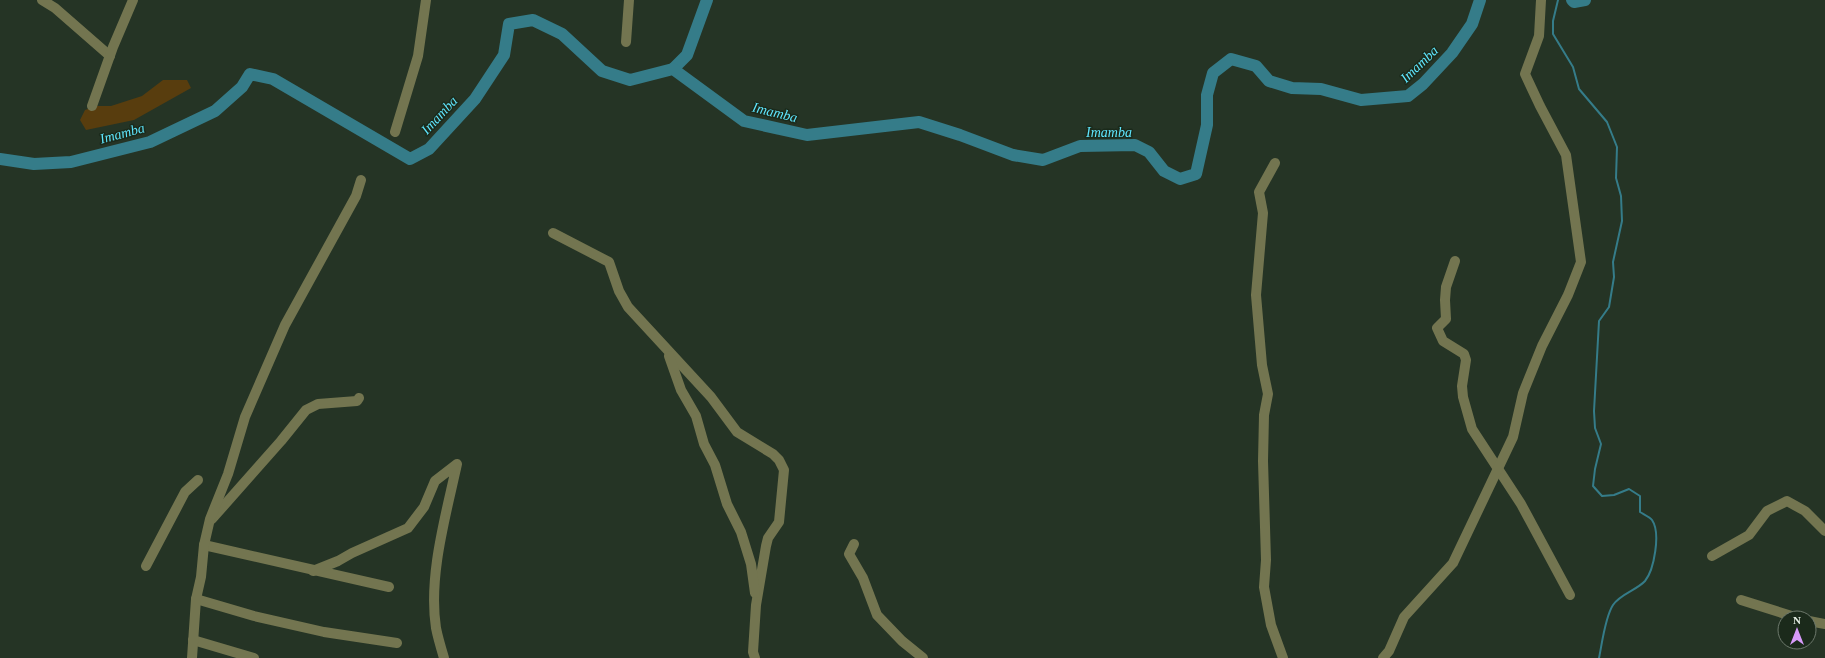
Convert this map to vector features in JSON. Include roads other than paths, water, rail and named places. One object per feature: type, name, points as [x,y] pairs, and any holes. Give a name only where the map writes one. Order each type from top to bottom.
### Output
[{"type":"street","points":[[42,0],[55,8],[110,56]]},
{"type":"street","points":[[92,106],[110,56],[133,0]]},
{"type":"street","points":[[395,132],[418,56],[426,0]]},
{"type":"street","points":[[626,42],[628,0]]},
{"type":"street","points":[[1382,658],[1388,651],[1404,617],[1453,563],[1513,437],[1523,393],[1542,346],[1568,295],[1581,262],[1566,155],[1525,74],[1539,36],[1541,0]]},
{"type":"street","points":[[1275,163],[1259,192],[1263,213],[1256,295],[1262,365],[1268,394],[1263,431],[1266,560],[1264,587],[1271,625],[1283,658]]},
{"type":"street","points":[[192,658],[196,599],[201,577],[204,545],[209,522],[228,474],[253,397],[285,325],[356,196],[361,180]]},
{"type":"street","points":[[553,233],[609,262],[619,291],[628,307],[711,397],[737,432],[772,454],[779,460],[784,470],[779,522],[768,538],[756,605],[753,652],[755,658]]},
{"type":"street","points":[[1455,261],[1446,287],[1446,319],[1437,328],[1443,342],[1464,354],[1466,360],[1462,386],[1463,397],[1472,429],[1521,504],[1570,595]]},
{"type":"street","points":[[668,351],[681,390],[696,416],[704,444],[715,466],[726,504],[741,532],[751,564],[756,605]]},
{"type":"street","points":[[209,522],[276,447],[306,410],[318,404],[357,401],[359,398]]},
{"type":"street","points":[[313,571],[408,528],[424,507],[435,481],[457,464],[438,553],[435,580],[436,628],[444,658]]},
{"type":"street","points":[[146,566],[185,492],[198,480]]},
{"type":"street","points":[[1712,556],[1749,535],[1767,511],[1787,501],[1805,511],[1825,531]]},
{"type":"street","points":[[854,544],[849,554],[863,578],[877,615],[902,641],[923,658]]},
{"type":"street","points":[[204,545],[313,571],[389,587]]},
{"type":"street","points":[[196,599],[254,616],[324,632],[397,642]]},
{"type":"street","points":[[1741,600],[1777,611]]},
{"type":"street","points":[[193,640],[254,658]]},
{"type":"waterway","points":[[673,69],[687,55],[707,0]]},
{"type":"waterway","name":"Imamba","points":[[0,159],[34,164],[71,162],[150,142],[215,111],[242,87],[250,74],[273,79],[410,159],[429,149],[475,99],[504,55],[509,24],[533,20],[562,34],[602,71],[630,80],[673,69],[744,121],[807,135],[919,122],[960,135],[1013,155],[1043,160],[1080,146],[1135,145],[1149,152],[1164,171],[1180,179],[1196,174],[1207,125],[1207,95],[1213,73],[1231,59],[1256,66],[1269,81],[1292,88],[1321,89],[1361,100],[1408,96],[1423,84],[1452,53],[1472,24],[1480,0]]},
{"type":"waterway","points":[[1558,0],[1553,21],[1553,34],[1573,67],[1579,89],[1607,122],[1617,147],[1616,178],[1621,196],[1622,221],[1613,262],[1614,277],[1609,307],[1599,321],[1594,411],[1595,428],[1601,444],[1595,469],[1593,486],[1602,496],[1614,495],[1629,489],[1640,496],[1640,512],[1652,520],[1656,533],[1654,560],[1648,576],[1642,584],[1616,601],[1610,610],[1599,658]]},
{"type":"waterway","name":"Imamba","points":[[1572,0],[1574,2],[1585,0]]}]
